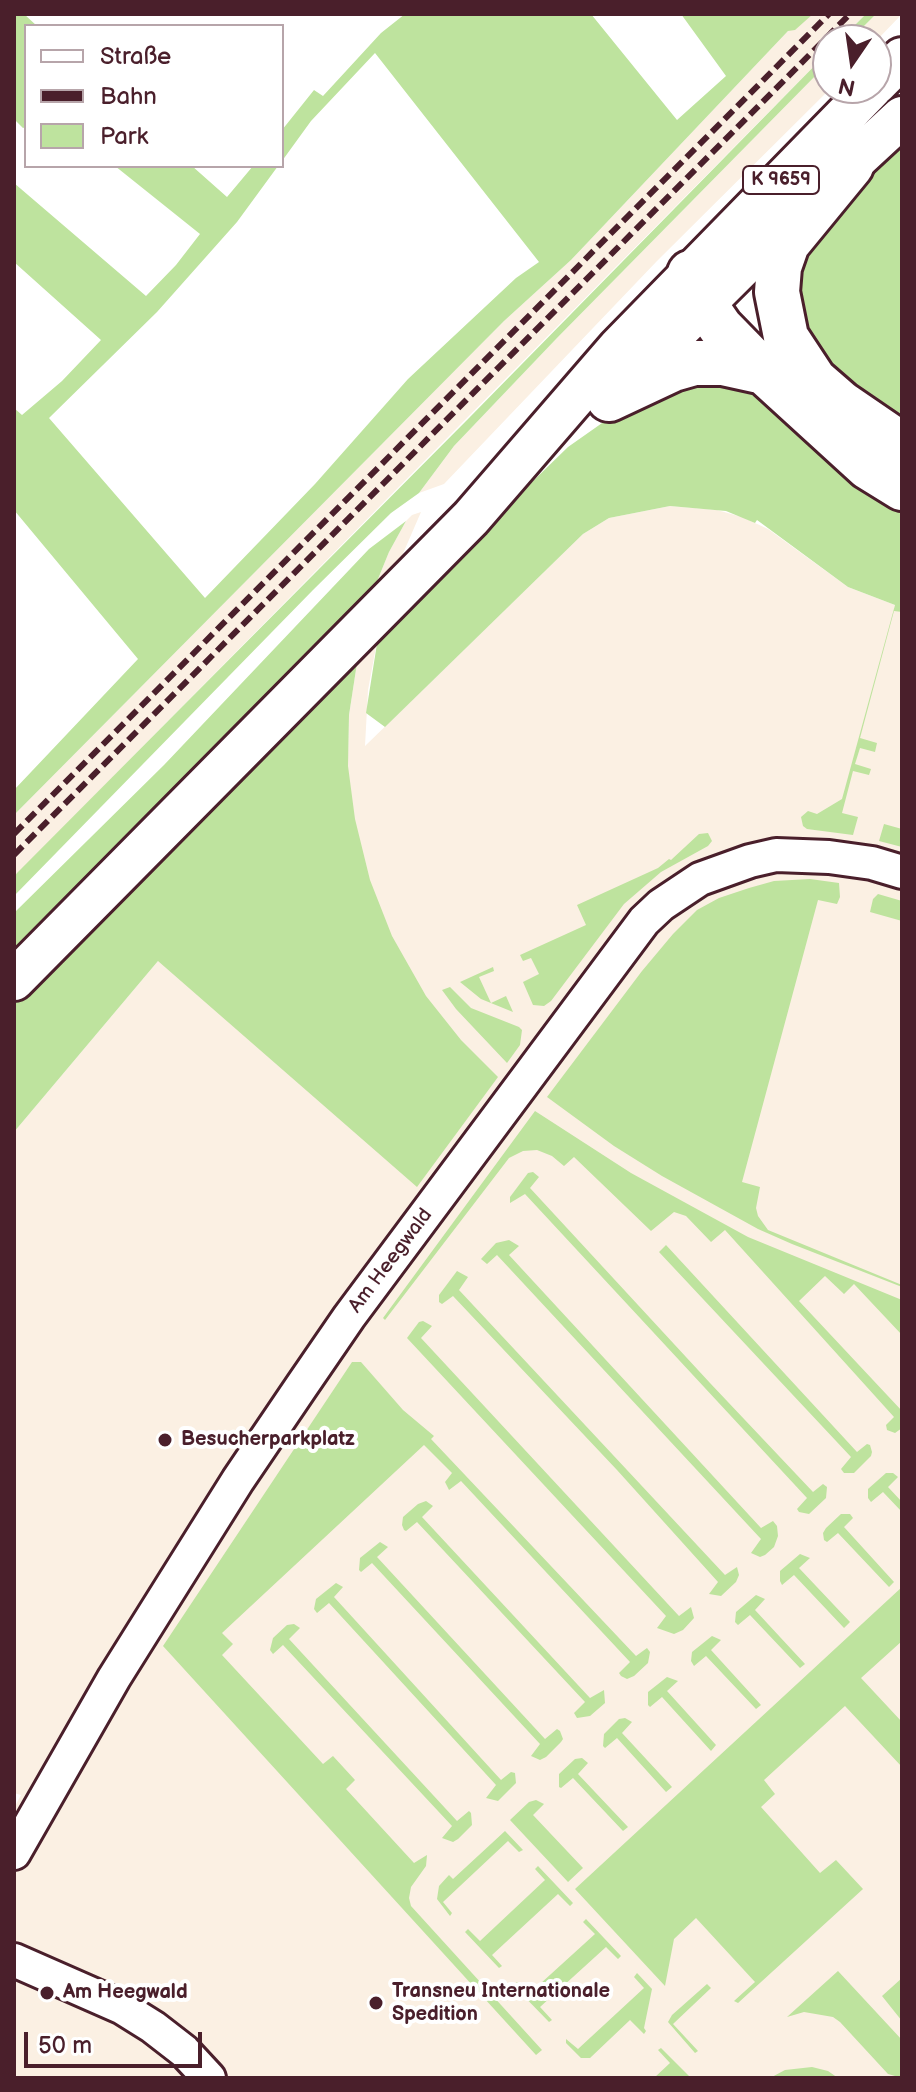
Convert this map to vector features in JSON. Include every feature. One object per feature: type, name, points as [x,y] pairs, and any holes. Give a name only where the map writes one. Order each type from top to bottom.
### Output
[{"type":"highway","points":[[813,378],[786,337],[777,292],[779,267],[787,244],[851,166]]},
{"type":"highway","points":[[703,291],[721,328],[764,372],[868,467],[902,488]]},
{"type":"highway","points":[[703,291],[842,404],[902,445]]},
{"type":"highway","points":[[609,399],[673,369],[694,363],[723,363],[764,372]]},
{"type":"main road","name":"K 9659","points":[[471,518],[609,399],[859,104]]},
{"type":"main road","name":"K 9659","points":[[14,980],[471,518],[618,348],[703,291],[768,241],[902,117]]},
{"type":"street","name":"Am Heegwald","points":[[14,1853],[114,1678],[283,1413],[349,1317],[644,921],[661,905],[700,879],[776,855],[829,857],[872,863],[902,872]]},
{"type":"street","points":[[14,1960],[121,2007],[184,2051],[209,2078]]},
{"type":"shaded area","points":[[813,14],[866,14],[856,24],[812,24],[812,68],[14,877],[14,815],[504,321],[571,260],[788,31]]},
{"type":"shaded area","points":[[876,14],[902,14],[892,24],[866,24]]},
{"type":"shaded area","points":[[812,79],[812,104],[815,104],[657,261],[444,484],[419,493],[454,446]]},
{"type":"shaded area","points":[[670,506],[717,510],[742,517],[768,529],[848,587],[895,605],[894,610],[902,612],[902,2078],[14,2078],[14,1808],[21,1795],[14,1793],[14,1132],[158,961],[348,757],[349,715],[359,650],[379,631],[368,690],[365,746],[583,534],[609,518]]},
{"type":"shaded area","points":[[421,512],[395,572],[367,606],[389,552],[406,521]]},
{"type":"green space","points":[[14,14],[24,14],[35,24],[24,24],[24,128],[14,119]]},
{"type":"green space","points":[[405,14],[591,14],[677,120],[726,76],[681,14],[813,14],[795,30],[788,31],[571,260],[504,321],[16,813],[14,790],[138,659],[14,510],[14,408],[22,415],[62,381],[101,340],[14,262],[14,183],[146,296],[200,234],[118,168],[194,168],[227,197],[251,168],[277,168],[237,222],[157,312],[49,418],[205,598],[315,484],[408,379],[516,278],[539,262],[375,53],[311,121],[284,158],[284,128],[314,90],[323,96],[381,33]]},
{"type":"green space","points":[[866,14],[876,14],[866,24],[856,24]]},
{"type":"green space","points":[[812,68],[812,79],[454,446],[419,493],[391,513],[313,590],[14,896],[14,877],[17,873]]},
{"type":"green space","points":[[902,141],[902,427],[882,415],[801,337],[795,251]]},
{"type":"green space","points":[[689,376],[766,395],[894,499],[892,508],[902,511],[902,612],[894,611],[860,738],[877,743],[875,752],[860,748],[855,764],[871,769],[869,775],[853,771],[842,813],[858,817],[853,835],[807,829],[801,817],[808,811],[817,814],[842,799],[895,605],[848,587],[757,520],[755,523],[726,511],[670,506],[609,518],[583,534],[385,727],[366,713],[379,631],[568,447],[649,390]]},
{"type":"green space","points":[[406,521],[389,552],[367,606],[14,964],[14,913],[164,765],[369,549]]},
{"type":"green space","points":[[359,650],[349,715],[348,766],[355,819],[370,880],[392,936],[426,996],[461,1040],[498,1077],[417,1187],[158,961],[14,1132],[14,997]]},
{"type":"green space","points":[[884,824],[902,829],[902,847],[879,841]]},
{"type":"green space","points":[[708,833],[712,841],[708,846],[661,872],[624,904],[551,1001],[544,1006],[533,1005],[523,982],[539,974],[531,958],[523,961],[520,955],[586,925],[577,905],[658,868],[699,834]]},
{"type":"green space","points":[[810,879],[839,883],[840,897],[837,904],[818,900],[742,1182],[760,1187],[756,1208],[768,1230],[902,1287],[758,1229],[614,1146],[547,1097],[642,971],[697,910],[719,898],[774,881]]},
{"type":"green space","points":[[878,894],[902,901],[902,921],[870,912],[873,899]]},
{"type":"green space","points":[[493,967],[494,971],[479,977],[491,1003],[506,996],[513,1012],[481,999],[460,982]]},
{"type":"green space","points":[[450,987],[471,1008],[522,1030],[520,1045],[507,1063],[442,990]]},
{"type":"green space","points":[[535,1111],[631,1173],[748,1237],[902,1300],[902,1335],[854,1284],[844,1294],[825,1276],[799,1301],[902,1411],[902,1428],[895,1433],[887,1430],[886,1425],[894,1417],[725,1230],[711,1242],[686,1216],[674,1212],[651,1231],[574,1157],[564,1166],[552,1156],[537,1150],[523,1151],[509,1158],[385,1320],[383,1318]]},
{"type":"green space","points":[[533,1172],[539,1177],[530,1188],[710,1383],[813,1492],[823,1484],[827,1487],[826,1498],[809,1514],[797,1509],[807,1498],[525,1194],[510,1203],[510,1197],[528,1173]]},
{"type":"green space","points":[[509,1240],[519,1246],[509,1255],[761,1528],[773,1521],[778,1536],[774,1547],[765,1555],[760,1557],[751,1553],[761,1539],[497,1255],[487,1264],[481,1259],[496,1243]]},
{"type":"green space","points":[[666,1245],[857,1452],[870,1445],[871,1456],[854,1473],[844,1473],[841,1469],[851,1457],[659,1252]]},
{"type":"green space","points":[[457,1271],[468,1277],[459,1290],[725,1575],[737,1567],[739,1575],[736,1582],[721,1596],[709,1594],[718,1582],[453,1296],[442,1304],[439,1302],[439,1295]]},
{"type":"green space","points":[[423,1321],[432,1326],[421,1338],[679,1616],[691,1607],[694,1618],[683,1630],[674,1634],[657,1628],[666,1616],[407,1338]]},
{"type":"green space","points":[[352,1362],[361,1362],[403,1410],[434,1436],[431,1439],[636,1656],[647,1648],[650,1652],[648,1663],[634,1676],[627,1679],[621,1676],[619,1673],[630,1662],[461,1481],[449,1490],[445,1482],[452,1473],[424,1445],[222,1633],[233,1644],[222,1655],[323,1764],[333,1756],[355,1780],[346,1789],[414,1863],[427,1855],[426,1866],[411,1887],[411,1906],[542,2050],[536,2055],[163,1646]]},
{"type":"green space","points":[[886,1473],[898,1477],[888,1487],[902,1502],[902,1512],[883,1492],[871,1502],[868,1498],[868,1489]]},
{"type":"green space","points":[[426,1501],[433,1506],[422,1517],[590,1698],[604,1690],[605,1703],[590,1716],[577,1718],[574,1713],[585,1702],[417,1522],[404,1530],[403,1517]]},
{"type":"green space","points":[[841,1514],[850,1514],[853,1518],[844,1527],[894,1582],[889,1587],[838,1533],[827,1542],[824,1540],[826,1528]]},
{"type":"green space","points":[[380,1542],[388,1547],[377,1557],[545,1739],[557,1729],[560,1731],[563,1739],[546,1757],[540,1760],[531,1756],[540,1744],[372,1563],[361,1572],[359,1570],[360,1558]]},
{"type":"green space","points":[[800,1554],[810,1558],[799,1568],[850,1622],[844,1628],[794,1575],[782,1585],[780,1571]]},
{"type":"green space","points":[[336,1583],[343,1587],[334,1597],[501,1780],[511,1772],[515,1773],[516,1783],[498,1801],[486,1798],[496,1785],[329,1603],[317,1613],[314,1609],[316,1599]]},
{"type":"green space","points":[[902,1587],[902,1641],[861,1678],[902,1722],[902,1767],[845,1706],[764,1780],[775,1794],[761,1807],[820,1873],[836,1860],[863,1889],[738,2003],[734,2001],[755,1982],[696,1918],[674,1939],[665,1986],[575,1889]]},
{"type":"green space","points":[[756,1595],[765,1599],[755,1610],[805,1664],[800,1668],[750,1615],[738,1625],[735,1622],[736,1612]]},
{"type":"green space","points":[[294,1624],[300,1628],[289,1639],[457,1821],[469,1811],[471,1813],[472,1825],[458,1839],[453,1842],[442,1838],[452,1826],[283,1645],[273,1654],[270,1650],[273,1638],[287,1625]]},
{"type":"green space","points":[[712,1636],[721,1640],[711,1650],[761,1705],[756,1709],[706,1656],[694,1666],[692,1652]]},
{"type":"green space","points":[[667,1677],[678,1681],[667,1691],[716,1745],[711,1751],[662,1697],[650,1707],[648,1705],[648,1692]]},
{"type":"green space","points":[[619,1719],[632,1722],[622,1733],[672,1787],[666,1792],[617,1738],[605,1748],[603,1746],[604,1734]]},
{"type":"green space","points":[[582,1758],[588,1763],[578,1774],[628,1827],[623,1831],[573,1778],[559,1787],[559,1774],[575,1759]]},
{"type":"green space","points":[[536,1800],[544,1804],[533,1815],[583,1868],[568,1882],[510,1820],[529,1802]]},
{"type":"green space","points":[[505,1831],[523,1850],[519,1852],[508,1841],[443,1902],[452,1913],[450,1916],[437,1899],[439,1886],[449,1875],[453,1879]]},
{"type":"green space","points":[[538,1866],[573,1903],[570,1906],[558,1894],[492,1955],[502,1966],[499,1968],[465,1932],[468,1929],[480,1941],[545,1880],[535,1869]]},
{"type":"green space","points":[[586,1919],[621,1956],[618,1959],[606,1947],[540,2007],[552,2020],[549,2022],[514,1986],[517,1982],[529,1994],[595,1934],[583,1922]]},
{"type":"green space","points":[[838,1971],[902,2040],[902,2078],[888,2074],[833,2017],[804,2012],[787,2017]]},
{"type":"green space","points":[[637,1973],[652,1989],[644,2028],[646,2031],[644,2034],[630,2020],[590,2058],[581,2058],[566,2043],[566,2039],[578,2049],[644,1988],[634,1977]]},
{"type":"green space","points":[[902,1978],[902,2021],[882,1996]]},
{"type":"green space","points":[[707,1984],[711,1988],[673,2024],[698,2051],[695,2053],[668,2022]]},
{"type":"green space","points":[[661,2048],[691,2078],[654,2078],[670,2063],[658,2050]]},
{"type":"green space","points":[[812,2067],[828,2071],[838,2078],[770,2078],[785,2070]]},
{"type":"railway","points":[[14,834],[829,14]]},
{"type":"railway","points":[[14,855],[850,14]]},
{"type":"place","name":"Besucherparkplatz","points":[[165,1440]]},
{"type":"place","name":"Am Heegwald","points":[[47,1993]]},
{"type":"place","name":"Transneu Internationale Spedition","points":[[376,2003]]}]
